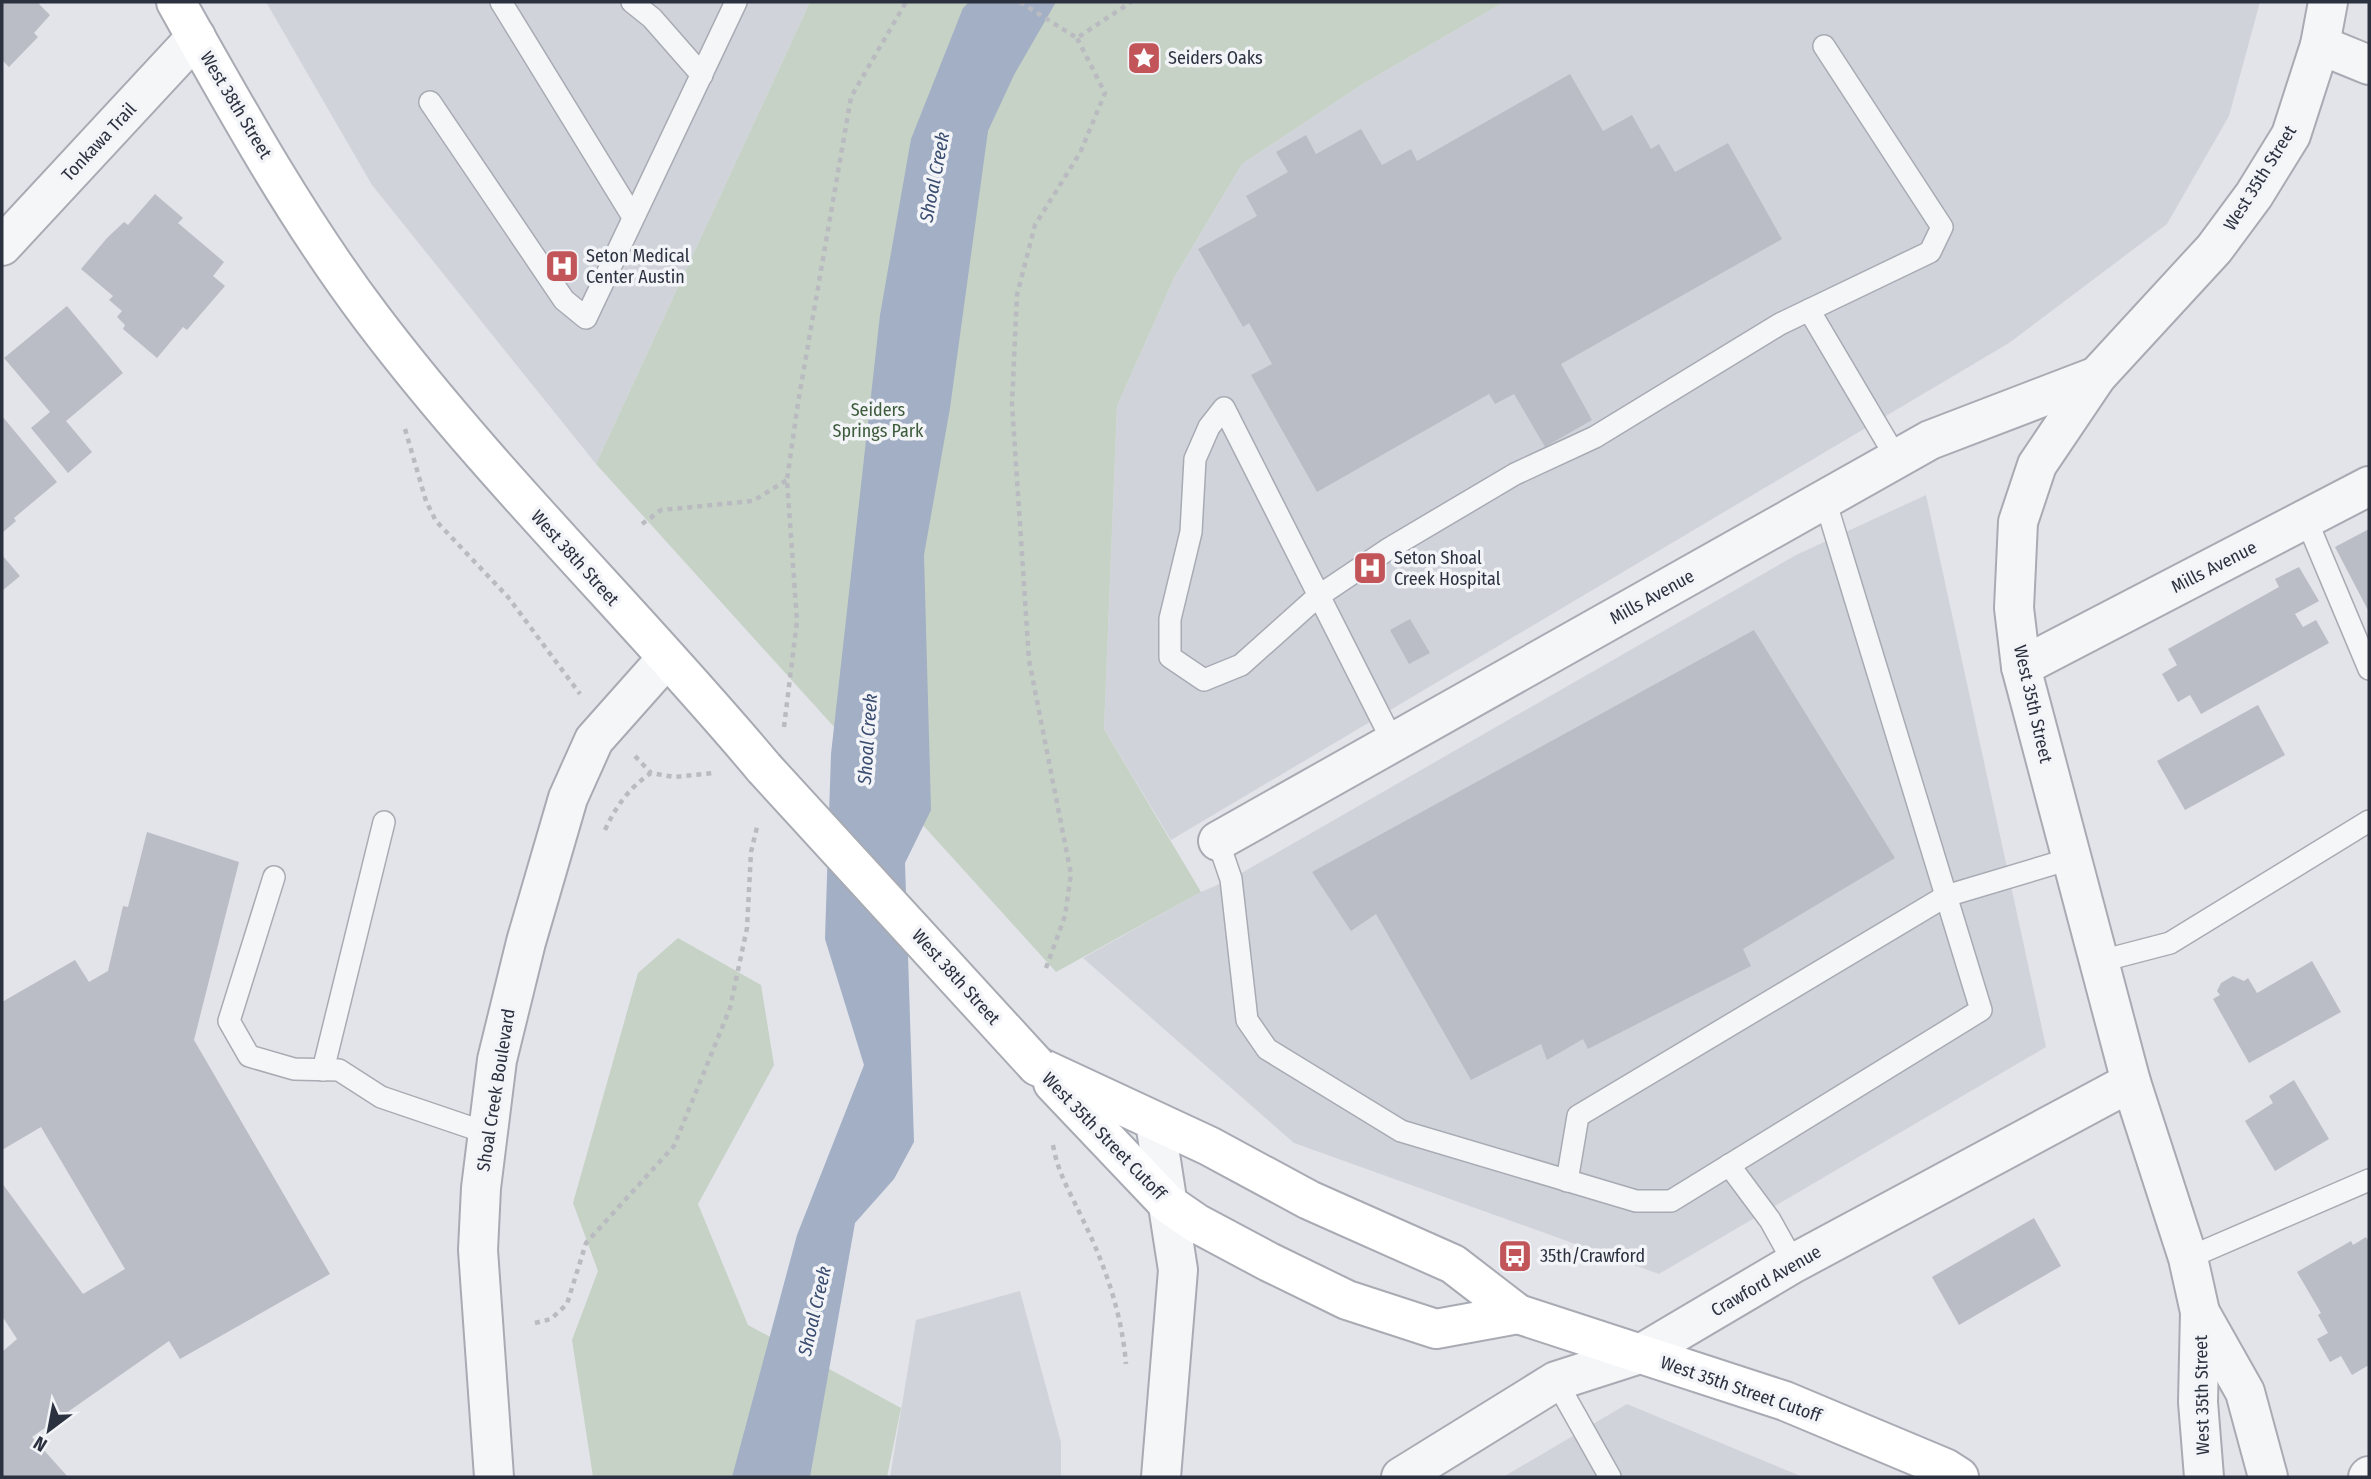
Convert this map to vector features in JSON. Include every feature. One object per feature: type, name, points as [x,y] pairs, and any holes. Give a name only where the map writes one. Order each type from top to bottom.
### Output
[{"type":"main road","name":"West 38th Street","points":[[176,2],[314,237],[371,317],[503,477],[666,659],[772,754],[1037,1066]]},
{"type":"main road","name":"West 35th Street Cutoff","points":[[1037,1066],[1209,1146],[1309,1200],[1454,1264],[1518,1314],[1785,1401],[1948,1474]]},
{"type":"main road","name":"West 35th Street Cutoff","points":[[1037,1066],[1167,1203],[1220,1236],[1336,1295],[1436,1329],[1518,1314]]},
{"type":"street","name":"West 35th Street","points":[[2204,1477],[2198,1402],[2200,1312],[2188,1258],[2131,1082],[2021,667],[2014,608],[2018,522],[2037,465],[2097,376],[2214,249],[2254,195],[2291,135],[2320,45],[2328,2]]},
{"type":"street","name":"Tonkawa Trail","points":[[2,246],[196,37]]},
{"type":"street","points":[[2320,45],[2369,65]]},
{"type":"street","name":"Mills Avenue","points":[[1218,841],[1930,440],[2097,376]]},
{"type":"street","name":"Mills Avenue","points":[[2021,667],[2369,486]]},
{"type":"street","name":"Shoal Creek Boulevard","points":[[490,1476],[478,1250],[487,1133],[497,1060],[509,1004],[568,798],[593,740],[666,659]]},
{"type":"street","name":"Crawford Avenue","points":[[1401,1477],[1556,1381],[1640,1354],[1794,1263],[2131,1082]]},
{"type":"street","points":[[1154,1122],[1178,1270],[1161,1477]]},
{"type":"street","name":"West 35th Street","points":[[2200,1312],[2245,1392],[2268,1477]]},
{"type":"lane","points":[[500,2],[633,217]]},
{"type":"lane","points":[[632,2],[652,18],[702,75]]},
{"type":"lane","points":[[430,102],[564,300],[586,318],[736,2]]},
{"type":"lane","points":[[1393,742],[1318,597],[1300,562],[1224,408],[1209,427],[1195,459],[1191,532],[1170,619],[1170,657],[1204,680],[1241,665],[1318,597],[1390,548],[1515,474],[1595,437],[1780,324],[1930,252],[1942,228],[1824,46]]},
{"type":"lane","points":[[1809,310],[1897,459]]},
{"type":"lane","points":[[1218,841],[1231,879],[1247,1020],[1267,1049],[1401,1131],[1636,1201],[1671,1201],[1981,1010],[1825,499]]},
{"type":"lane","points":[[2306,519],[2369,668]]},
{"type":"lane","points":[[2101,961],[2170,943],[2369,821]]},
{"type":"lane","points":[[323,1070],[384,822]]},
{"type":"lane","points":[[1567,1181],[1578,1116],[1946,896],[2073,858]]},
{"type":"lane","points":[[274,877],[229,1021],[249,1056],[294,1069],[339,1070],[381,1097],[487,1133]]},
{"type":"lane","points":[[1729,1165],[1770,1220],[1794,1263]]},
{"type":"lane","points":[[2188,1258],[2369,1180]]},
{"type":"lane","points":[[1556,1381],[1610,1477]]},
{"type":"path","points":[[632,752],[651,773],[674,777],[772,754],[797,621],[787,480],[851,97],[906,2]]},
{"type":"path","points":[[1020,2],[1077,38],[1105,93],[1080,153],[1035,225],[1017,295],[1012,404],[1029,660],[1071,874],[1065,916],[1046,968]]},
{"type":"path","points":[[1077,38],[1131,2]]},
{"type":"path","points":[[403,422],[426,500],[436,521],[508,597],[579,692]]},
{"type":"path","points":[[642,524],[660,510],[753,501],[787,480]]},
{"type":"path","points":[[595,838],[605,830],[613,811],[633,786],[651,773]]},
{"type":"path","points":[[535,1323],[551,1319],[566,1304],[586,1243],[674,1146],[730,1008],[747,928],[751,852],[761,814]]},
{"type":"path","points":[[1050,1133],[1058,1173],[1083,1220],[1113,1295],[1124,1337],[1126,1375]]},
{"type":"shaded area","name":"Seton Medical Center Austin","points":[[266,2],[810,2],[596,464],[372,185]]},
{"type":"shaded area","name":"Seton Shoal Creek Hospital","points":[[1504,2],[2260,2],[2229,116],[2167,224],[2009,343],[1171,840],[1104,729],[1117,406],[1174,278],[1242,164],[1361,85]]},
{"type":"shaded area","points":[[1926,495],[2046,1047],[1659,1274],[1294,1143],[1083,958],[1201,892],[1231,879],[1796,555]]},
{"type":"shaded area","points":[[1020,1291],[1061,1442],[1061,1477],[890,1477],[916,1320]]},
{"type":"shaded area","points":[[1627,1404],[1803,1477],[1503,1477]]},
{"type":"green space","name":"Seiders Springs Park","points":[[810,2],[1504,2],[1361,85],[1242,164],[1174,278],[1117,406],[1104,729],[1201,892],[1056,972],[596,464]]},
{"type":"green space","points":[[678,938],[761,985],[774,1065],[698,1204],[748,1325],[901,1408],[887,1477],[593,1477],[572,1340],[598,1271],[573,1203],[638,973]]},
{"type":"water","name":"Shoal Creek","points":[[969,2],[1056,2],[1014,75],[988,131],[950,408],[924,555],[931,810],[905,863],[914,1142],[894,1179],[855,1223],[810,1477],[732,1477],[797,1235],[864,1065],[825,939],[831,754],[880,315],[911,139],[963,8]]},
{"type":"building","points":[[2,2],[41,2],[39,4],[50,15],[34,33],[38,37],[9,67],[2,60]]},
{"type":"building","points":[[1570,74],[1603,131],[1632,115],[1651,149],[1659,144],[1675,172],[1728,143],[1782,239],[1561,364],[1592,420],[1545,447],[1514,394],[1495,404],[1489,394],[1317,492],[1251,375],[1272,364],[1249,323],[1243,327],[1198,249],[1257,216],[1246,196],[1288,172],[1276,152],[1306,135],[1316,154],[1361,129],[1382,165],[1411,149],[1417,161]]},
{"type":"building","points":[[155,194],[183,218],[178,223],[224,262],[213,276],[225,286],[187,330],[183,327],[157,358],[123,329],[125,325],[117,317],[122,311],[109,300],[113,296],[81,269],[107,238],[124,222],[128,225]]},
{"type":"building","points":[[67,306],[123,373],[66,421],[92,452],[68,473],[31,428],[50,412],[4,358]]},
{"type":"building","points":[[2,416],[57,482],[14,518],[16,521],[2,533]]},
{"type":"building","points":[[2369,529],[2369,612],[2335,547]]},
{"type":"building","points":[[2,555],[20,576],[2,591]]},
{"type":"building","points":[[2299,567],[2319,601],[2295,614],[2303,627],[2316,620],[2329,643],[2201,714],[2190,695],[2178,702],[2162,674],[2177,665],[2168,649],[2279,587],[2275,579]]},
{"type":"building","points":[[1410,619],[1430,653],[1409,664],[1390,630]]},
{"type":"building","points":[[1754,630],[1895,858],[1743,949],[1751,966],[1588,1049],[1583,1039],[1547,1060],[1541,1044],[1471,1080],[1376,914],[1351,931],[1312,872]]},
{"type":"building","points":[[2258,705],[2285,755],[2185,810],[2157,761]]},
{"type":"building","points":[[147,832],[239,862],[194,1040],[330,1274],[180,1359],[169,1341],[32,1437],[68,1477],[2,1477],[2,1352],[17,1339],[2,1316],[2,1183],[83,1294],[125,1269],[41,1127],[2,1150],[2,1002],[75,960],[89,982],[108,971],[123,906],[128,907]]},
{"type":"building","points":[[2312,961],[2341,1012],[2249,1063],[2213,999],[2220,995],[2217,991],[2221,983],[2233,976],[2244,981],[2248,978],[2257,993]]},
{"type":"building","points":[[2294,1080],[2329,1139],[2275,1171],[2245,1121],[2273,1103],[2269,1096]]},
{"type":"building","points":[[2034,1218],[2061,1266],[1959,1325],[1932,1277]]},
{"type":"building","points":[[2366,1237],[2369,1242],[2369,1365],[2352,1375],[2341,1356],[2330,1362],[2317,1339],[2328,1333],[2318,1315],[2321,1313],[2297,1272],[2351,1241],[2353,1245]]},
{"type":"place","name":"Seiders Oaks","points":[[1144,58]]},
{"type":"place","name":"Seton Medical Center Austin","points":[[562,266]]},
{"type":"place","name":"Seton Shoal Creek Hospital","points":[[1370,568]]},
{"type":"place","name":"35th/Crawford","points":[[1515,1256]]}]
